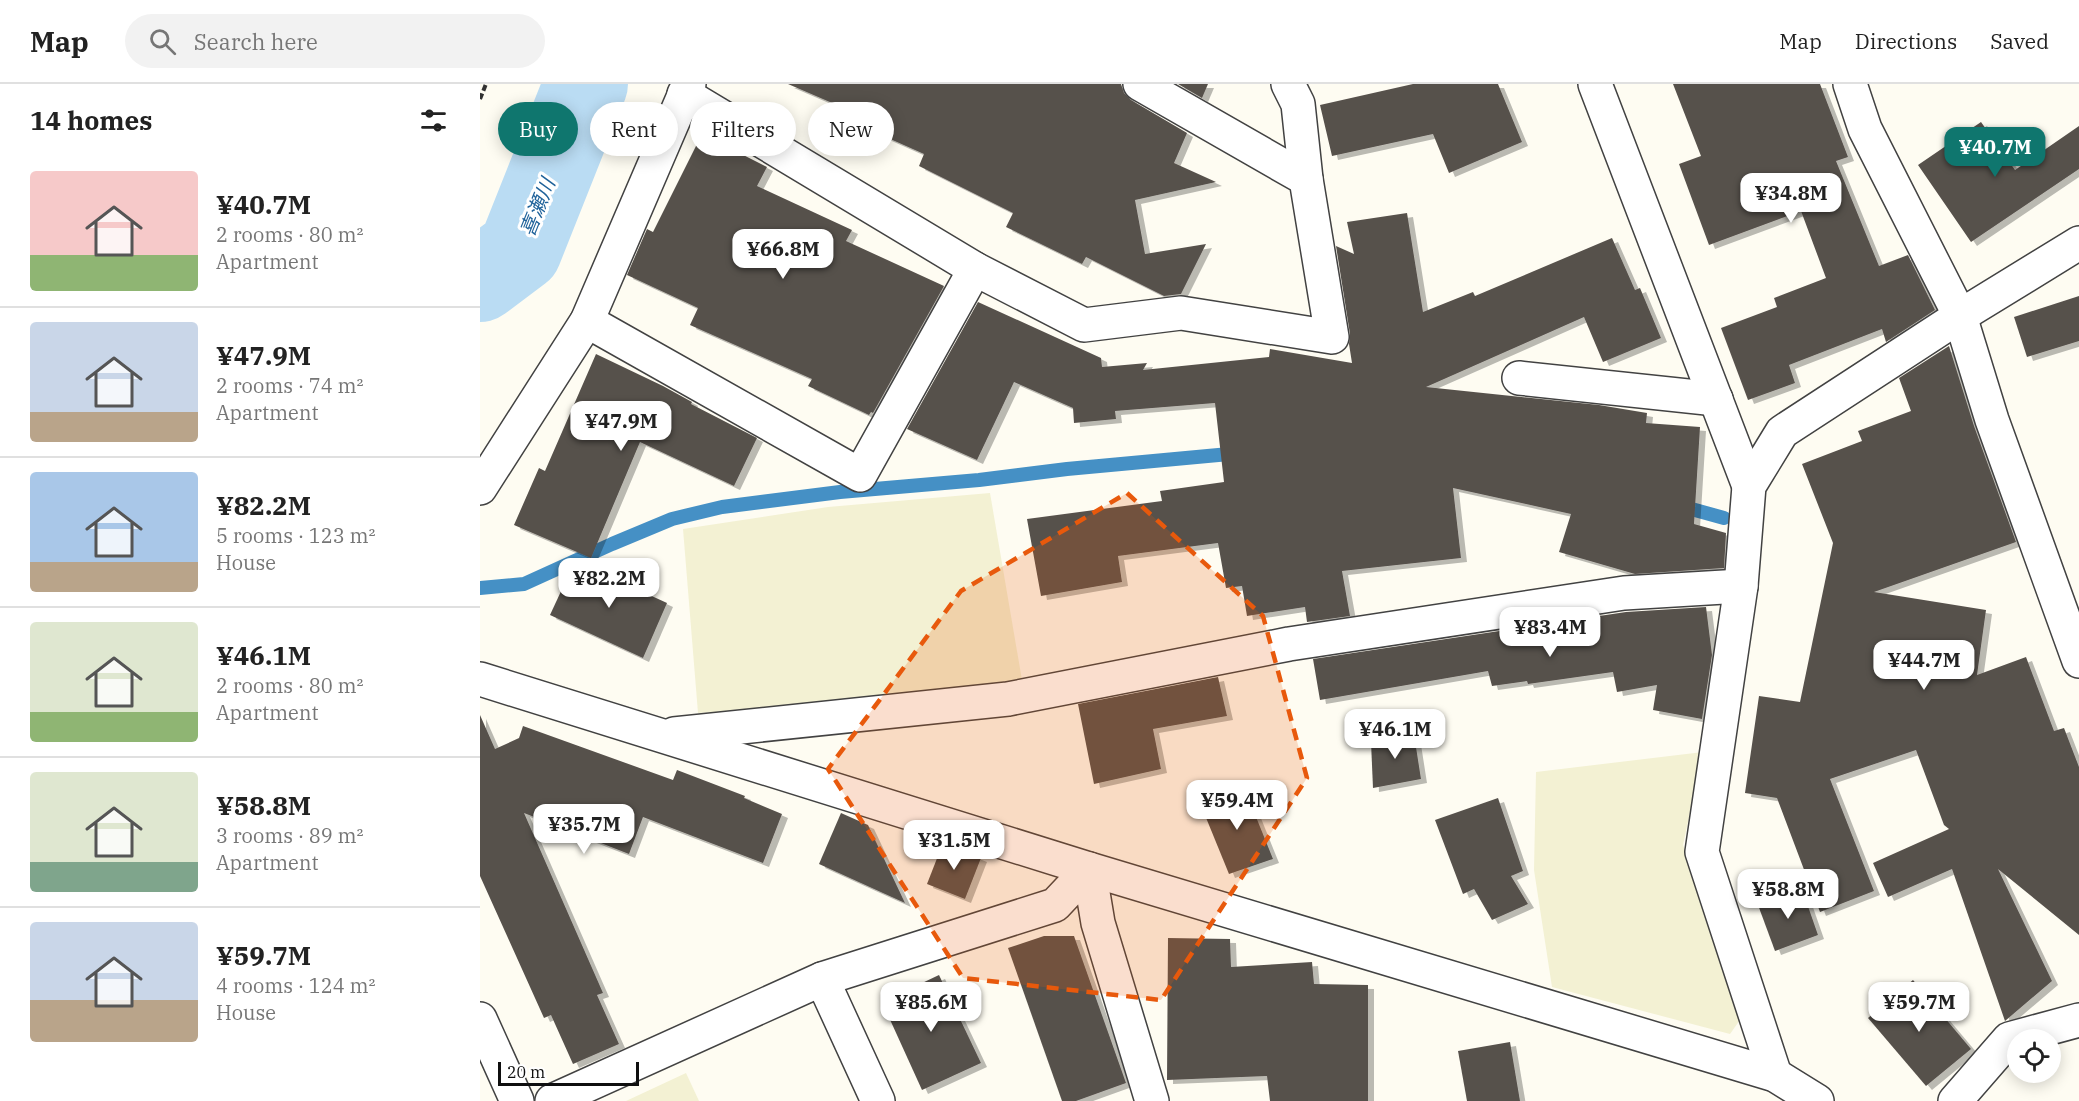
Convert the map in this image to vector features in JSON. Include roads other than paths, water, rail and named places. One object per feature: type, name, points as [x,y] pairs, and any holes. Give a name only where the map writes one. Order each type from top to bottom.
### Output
[{"type":"street","points":[[1140,84],[1306,179]]},
{"type":"street","points":[[480,488],[587,321],[687,89],[975,268],[1084,325],[1181,313],[1332,337],[1306,179],[1298,104],[1288,84]]},
{"type":"street","points":[[1596,84],[1749,486],[1741,586],[1702,852],[1775,1075]]},
{"type":"street","points":[[1850,84],[1865,129],[1960,316],[1992,420],[2079,662]]},
{"type":"street","points":[[1749,486],[1782,432],[1960,316],[2079,243]]},
{"type":"street","points":[[587,321],[860,475],[975,268]]},
{"type":"street","points":[[1519,378],[1716,399]]},
{"type":"street","points":[[661,736],[1008,699],[1289,644],[1624,593],[1741,586]]},
{"type":"street","points":[[480,679],[1089,869],[1775,1075],[1817,1101]]},
{"type":"street","points":[[552,1101],[822,979],[1055,905],[1089,869]]},
{"type":"street","points":[[1089,869],[1098,923],[1152,1101]]},
{"type":"street","points":[[822,979],[878,1101]]},
{"type":"street","points":[[480,1019],[517,1101]]},
{"type":"street","points":[[1955,1101],[2009,1039],[2079,1020]]},
{"type":"waterway","name":"喜瀬川","points":[[480,280],[520,250],[586,84]]},
{"type":"waterway","points":[[480,588],[524,584],[672,519],[722,507],[840,492],[1240,453]]},
{"type":"waterway","points":[[1677,505],[1724,518]]}]
